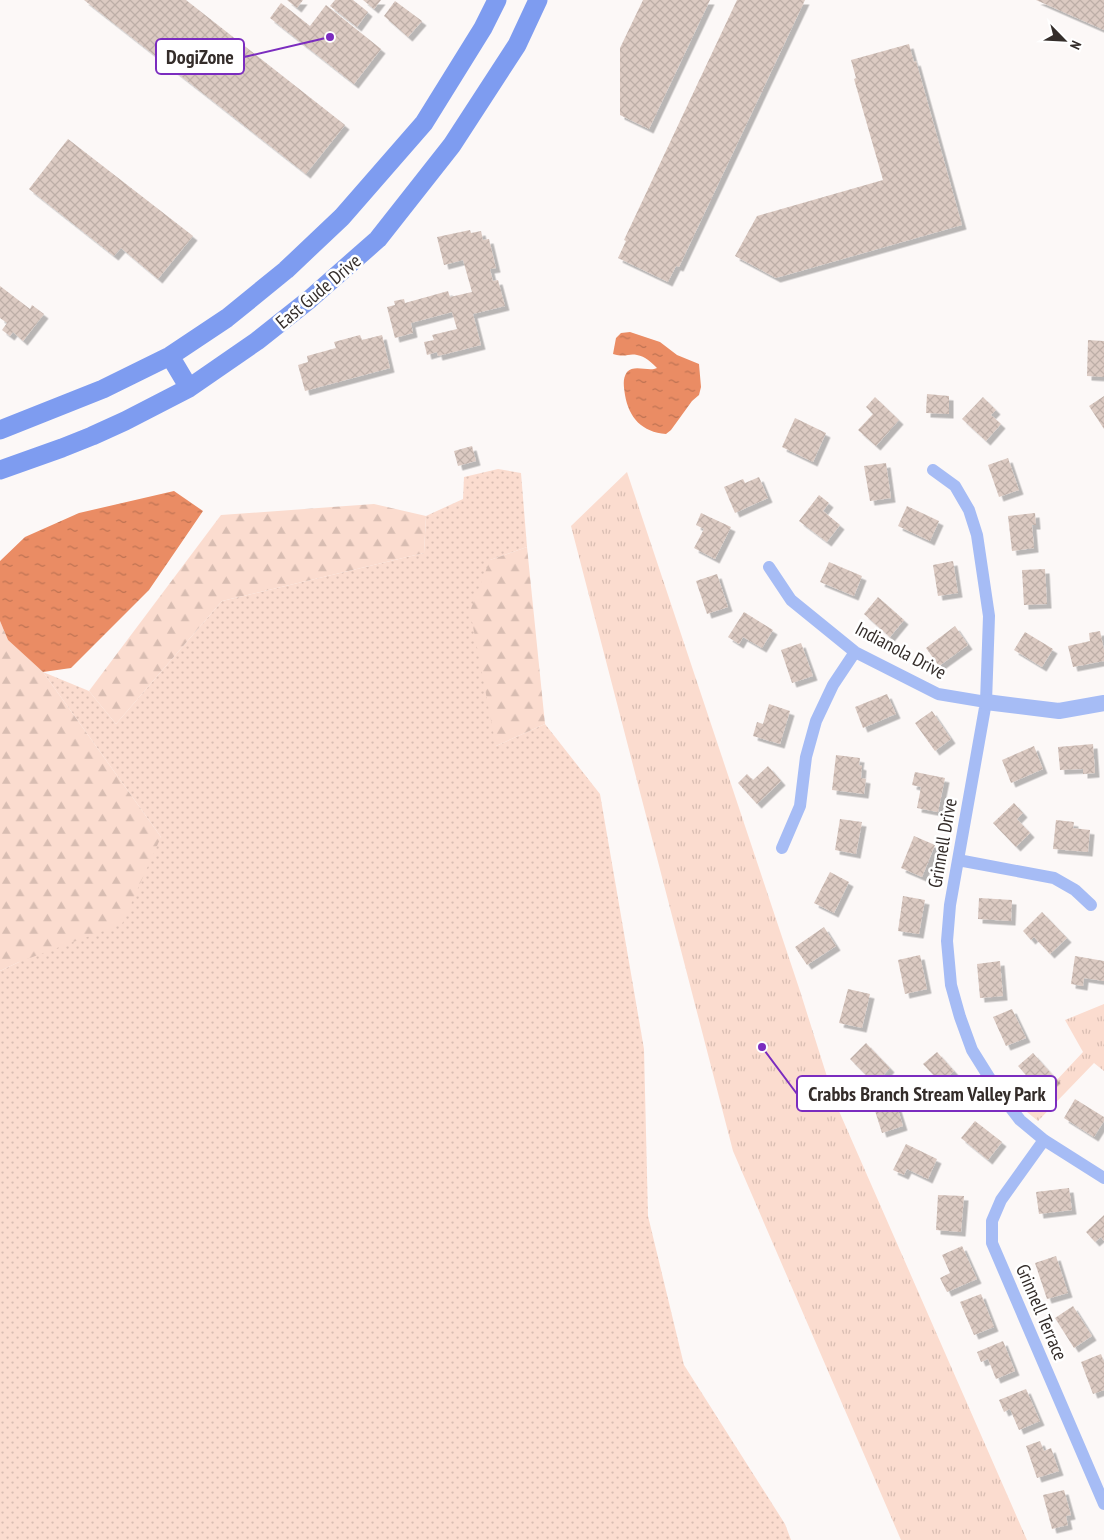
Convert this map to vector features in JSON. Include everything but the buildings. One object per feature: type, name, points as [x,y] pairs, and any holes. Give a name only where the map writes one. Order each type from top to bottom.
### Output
[{"type":"main road","name":"East Gude Drive","points":[[0,430],[103,389],[170,356],[227,318],[286,270],[318,241],[368,190],[424,124],[483,28],[496,0]]},
{"type":"main road","name":"East Gude Drive","points":[[0,470],[92,436],[190,388],[284,320],[378,239],[452,145],[517,45],[538,0]]},
{"type":"main road","points":[[170,356],[190,388]]},
{"type":"street","name":"Grinnell Drive","points":[[933,470],[955,486],[970,510],[977,535],[989,616],[986,702],[950,905],[947,941],[951,985],[972,1050],[997,1090],[1020,1120],[1044,1140],[1104,1178]]},
{"type":"street","name":"Indianola Drive","points":[[769,567],[791,600],[856,652],[938,694],[1059,712],[1104,703]]},
{"type":"street","points":[[782,848],[800,806],[806,757],[816,721],[833,686],[856,652]]},
{"type":"street","points":[[958,860],[1054,878],[1075,890],[1091,905]]},
{"type":"street","name":"Grinnell Terrace","points":[[1044,1140],[1001,1200],[992,1221],[992,1243],[1104,1504]]},
{"type":"green space","points":[[498,469],[521,473],[527,547],[490,560],[496,746],[545,724],[600,794],[644,1049],[648,1216],[684,1365],[785,1524],[791,1540],[0,1540],[0,971],[19,962],[161,837],[43,672],[89,691],[116,724],[222,601],[424,553],[426,516],[463,499],[464,477]]},
{"type":"green space","points":[[627,472],[800,991],[835,1102],[1027,1540],[901,1540],[733,1151],[571,526]]},
{"type":"green space","points":[[374,504],[426,516],[424,553],[222,601],[116,724],[89,691],[221,515]]},
{"type":"green space","points":[[527,547],[545,724],[496,746],[470,611],[490,560]]},
{"type":"green space","points":[[0,621],[8,640],[43,672],[161,837],[122,924],[19,962],[0,971]]},
{"type":"green space","points":[[1104,1004],[1104,1071],[1094,1063],[1038,1121],[1027,1112],[1083,1052],[1065,1020]]},
{"type":"water","points":[[630,332],[660,342],[677,355],[699,364],[701,387],[699,395],[666,434],[644,427],[633,417],[627,403],[624,377],[627,372],[637,368],[657,368],[640,356],[613,354],[616,338],[621,333]]},
{"type":"water","points":[[174,491],[203,511],[149,590],[71,668],[43,672],[8,640],[0,621],[0,561],[25,537],[79,513]]},
{"type":"place","name":"DogiZone","points":[[330,37]]},
{"type":"place","name":"Crabbs Branch Stream Valley Park","points":[[762,1047]]}]
